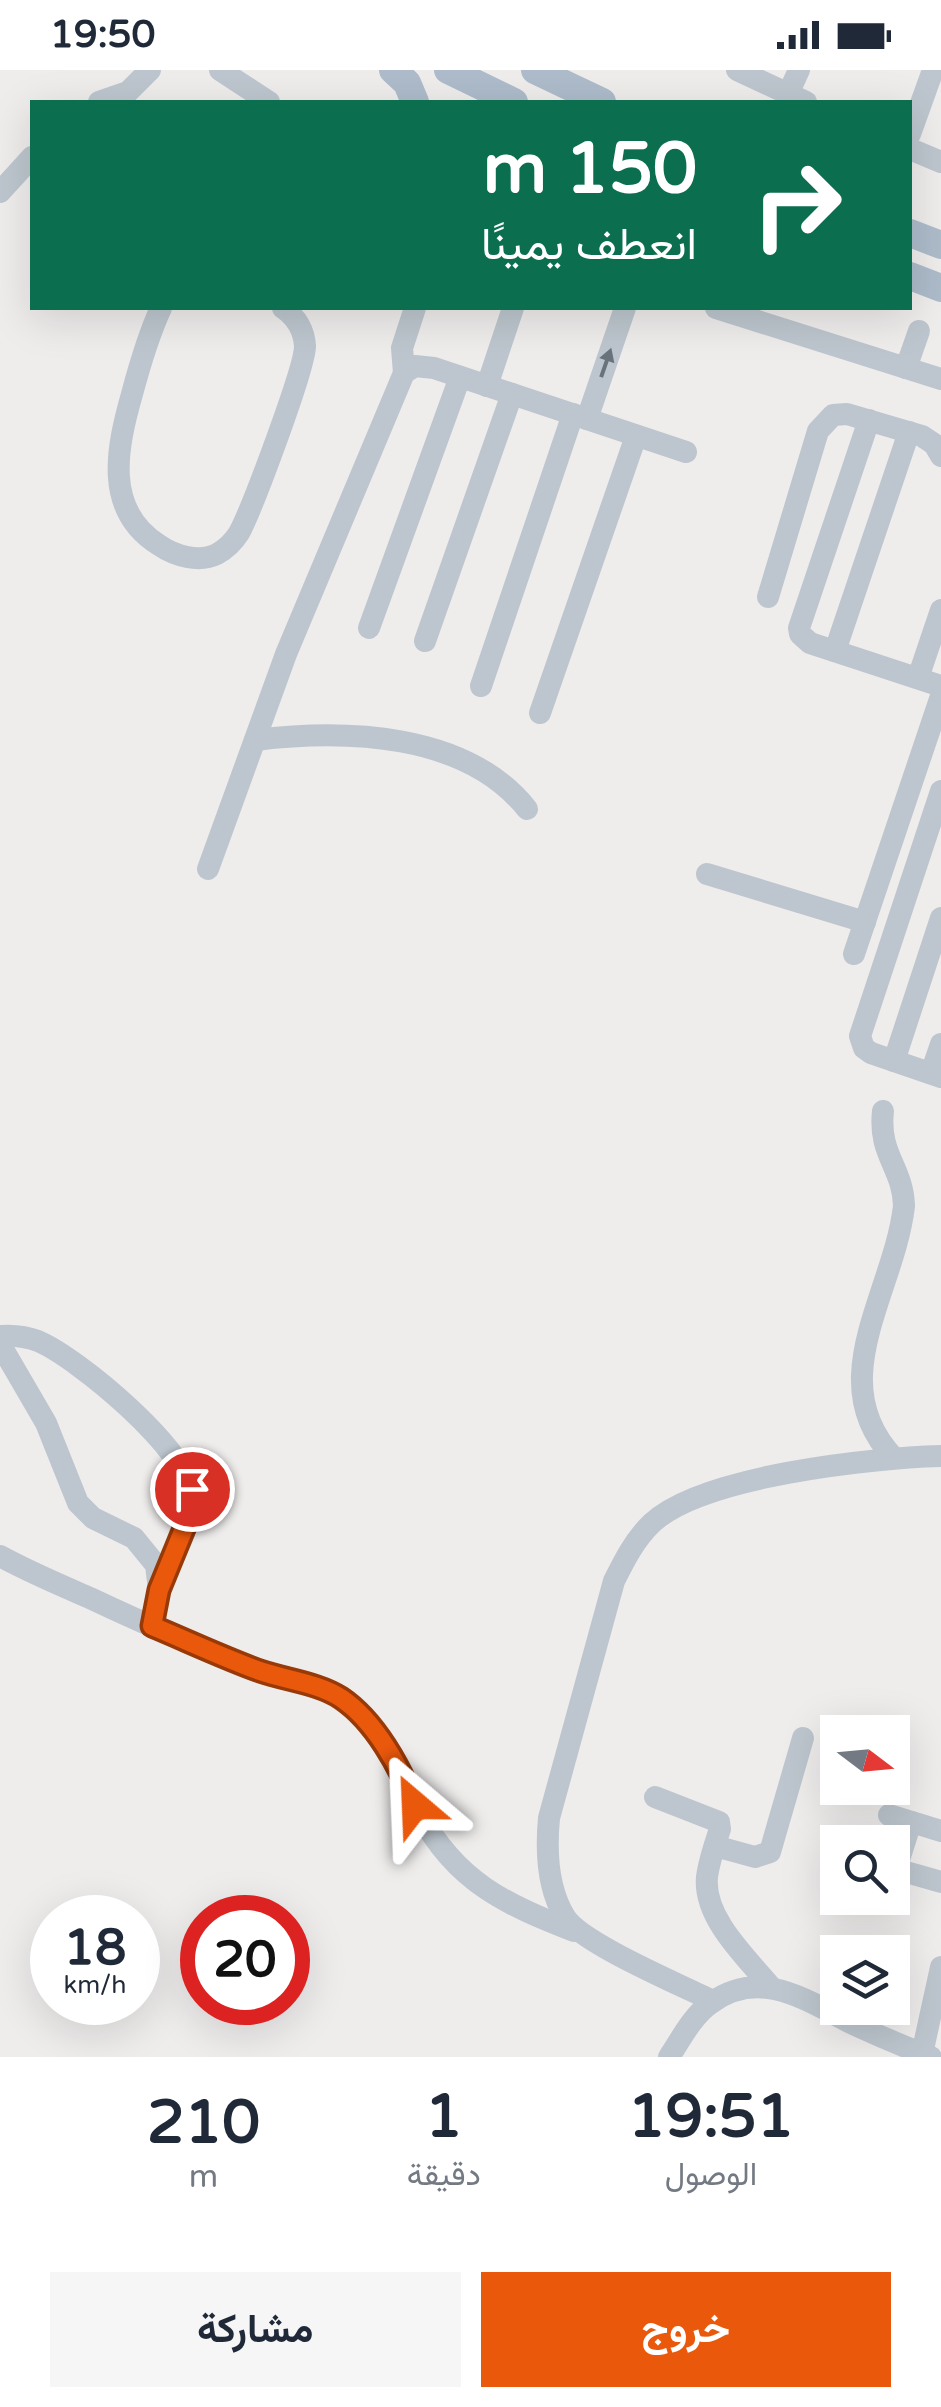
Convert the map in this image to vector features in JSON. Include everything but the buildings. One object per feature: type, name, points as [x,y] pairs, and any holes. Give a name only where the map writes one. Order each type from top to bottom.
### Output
[{"type":"main road","points":[[393,70],[407,83],[414,100]]},
{"type":"main road","points":[[448,70],[510,100]]},
{"type":"main road","points":[[536,70],[598,100]]},
{"type":"main road","points":[[912,234],[941,245]]},
{"type":"main road","points":[[912,277],[941,288]]},
{"type":"street","points":[[105,100],[128,92],[150,70]]},
{"type":"street","points":[[220,70],[266,100]]},
{"type":"street","points":[[737,70],[797,98],[799,70]]},
{"type":"street","points":[[912,128],[932,70]]},
{"type":"street","points":[[912,150],[941,162]]},
{"type":"street","points":[[0,192],[30,159]]},
{"type":"street","points":[[160,310],[148,337],[122,429],[117,475],[124,504],[145,536],[163,548],[194,558],[217,554],[239,532],[301,368],[304,337],[286,310]]},
{"type":"street","points":[[208,869],[286,654],[404,373],[402,348],[413,310]]},
{"type":"street","points":[[487,386],[512,310]]},
{"type":"street","points":[[481,686],[580,417],[624,310]]},
{"type":"street","points":[[722,310],[941,379]]},
{"type":"street","points":[[906,368],[919,332]]},
{"type":"street","points":[[404,373],[422,366],[460,376],[686,452]]},
{"type":"street","points":[[369,628],[460,376]]},
{"type":"street","points":[[424,641],[512,394]]},
{"type":"street","points":[[768,597],[818,431],[826,419],[840,414],[909,432],[929,440],[941,456]]},
{"type":"street","points":[[868,420],[800,621],[804,639],[930,682],[941,610]]},
{"type":"street","points":[[835,651],[909,432]]},
{"type":"street","points":[[540,713],[636,436]]},
{"type":"street","points":[[854,954],[941,696]]},
{"type":"street","points":[[255,740],[315,735],[405,744],[478,767],[505,785],[527,809]]},
{"type":"street","points":[[940,798],[860,1036],[867,1051],[936,1075],[941,1044]]},
{"type":"street","points":[[708,874],[865,922]]},
{"type":"street","points":[[894,1060],[941,919],[902,906]]},
{"type":"street","points":[[883,1111],[883,1144],[902,1184],[904,1206],[864,1354],[860,1392],[875,1435],[894,1458]]},
{"type":"street","points":[[0,1336],[36,1340],[101,1385],[151,1429],[185,1474],[192,1489],[192,1506],[159,1590],[152,1626]]},
{"type":"street","points":[[0,1344],[46,1423],[78,1503],[93,1518],[124,1531],[142,1546],[156,1564],[159,1590]]},
{"type":"street","points":[[584,1935],[564,1916],[552,1886],[549,1818],[608,1600],[632,1547],[661,1516],[695,1498],[783,1474],[894,1458],[941,1456]]},
{"type":"street","points":[[0,1556],[152,1626],[343,1699],[380,1740],[429,1829],[468,1876],[491,1895],[584,1935],[713,2001]]},
{"type":"street","points":[[715,1846],[755,1857],[770,1852],[803,1738]]},
{"type":"street","points":[[655,1797],[717,1820],[720,1829],[707,1882],[713,1908],[771,1987]]},
{"type":"street","points":[[899,1825],[900,1819],[941,1832]]},
{"type":"street","points":[[910,1873],[941,1882]]},
{"type":"street","points":[[669,2057],[702,2010],[713,2001],[744,1988],[771,1987],[798,1994],[852,2023],[927,2055],[941,1967]]},
{"type":"route","points":[[192,1489],[190,1514],[159,1590],[152,1626],[343,1699],[392,1757],[415,1805]]}]
